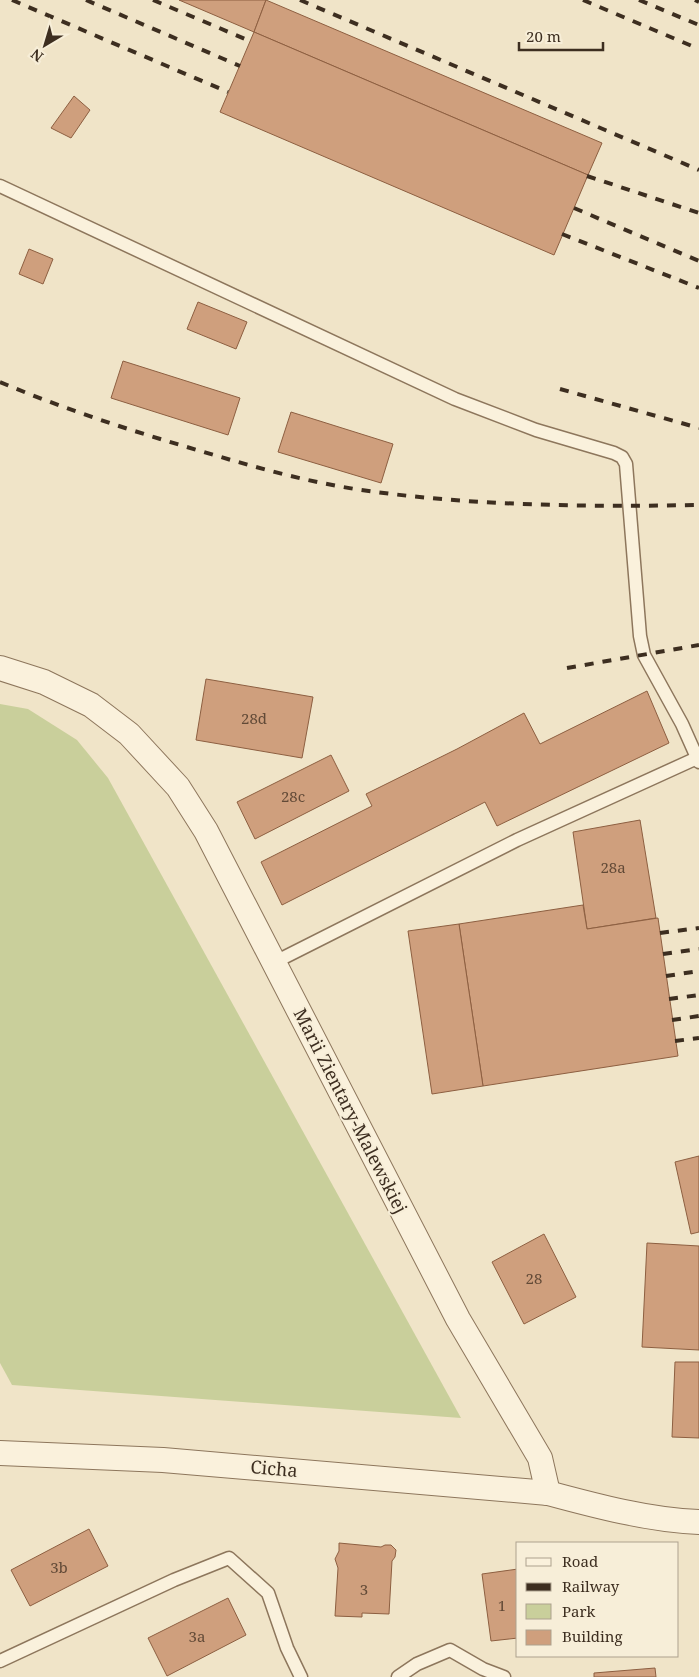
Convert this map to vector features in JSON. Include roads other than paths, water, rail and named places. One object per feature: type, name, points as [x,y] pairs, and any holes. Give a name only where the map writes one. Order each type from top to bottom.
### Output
[{"type":"street","name":"Marii Zientary-Malewskiej","points":[[0,668],[44,682],[91,705],[135,740],[178,787],[201,823],[458,1319],[540,1458],[548,1493]]},
{"type":"street","name":"Cicha","points":[[0,1453],[163,1460],[548,1493]]},
{"type":"street","points":[[548,1493],[606,1508],[685,1522],[699,1522]]},
{"type":"lane","points":[[0,186],[455,399],[536,430],[605,450],[622,458],[626,464],[640,636],[644,655],[682,724],[698,760],[517,840],[273,963]]},
{"type":"lane","points":[[0,1661],[174,1580],[228,1558],[268,1593],[287,1648],[301,1677]]},
{"type":"lane","points":[[398,1677],[417,1664],[450,1650],[483,1669],[504,1677]]},
{"type":"railway","points":[[12,0],[228,92]]},
{"type":"railway","points":[[86,0],[240,66]]},
{"type":"railway","points":[[153,0],[250,41]]},
{"type":"railway","points":[[300,0],[699,170]]},
{"type":"railway","points":[[583,0],[699,49]]},
{"type":"railway","points":[[639,0],[699,25]]},
{"type":"railway","points":[[695,0],[699,2]]},
{"type":"railway","points":[[587,176],[699,213]]},
{"type":"railway","points":[[574,208],[699,261]]},
{"type":"railway","points":[[562,234],[699,288]]},
{"type":"railway","points":[[0,382],[75,411],[152,437],[260,468],[336,486],[398,495],[483,502],[613,506],[699,505]]},
{"type":"railway","points":[[560,389],[699,428]]},
{"type":"railway","points":[[567,668],[699,645]]},
{"type":"railway","points":[[660,933],[699,928]]},
{"type":"railway","points":[[663,954],[699,949]]},
{"type":"railway","points":[[666,976],[699,971]]},
{"type":"railway","points":[[669,999],[699,995]]},
{"type":"railway","points":[[672,1020],[699,1016]]},
{"type":"railway","points":[[675,1041],[699,1038]]}]
